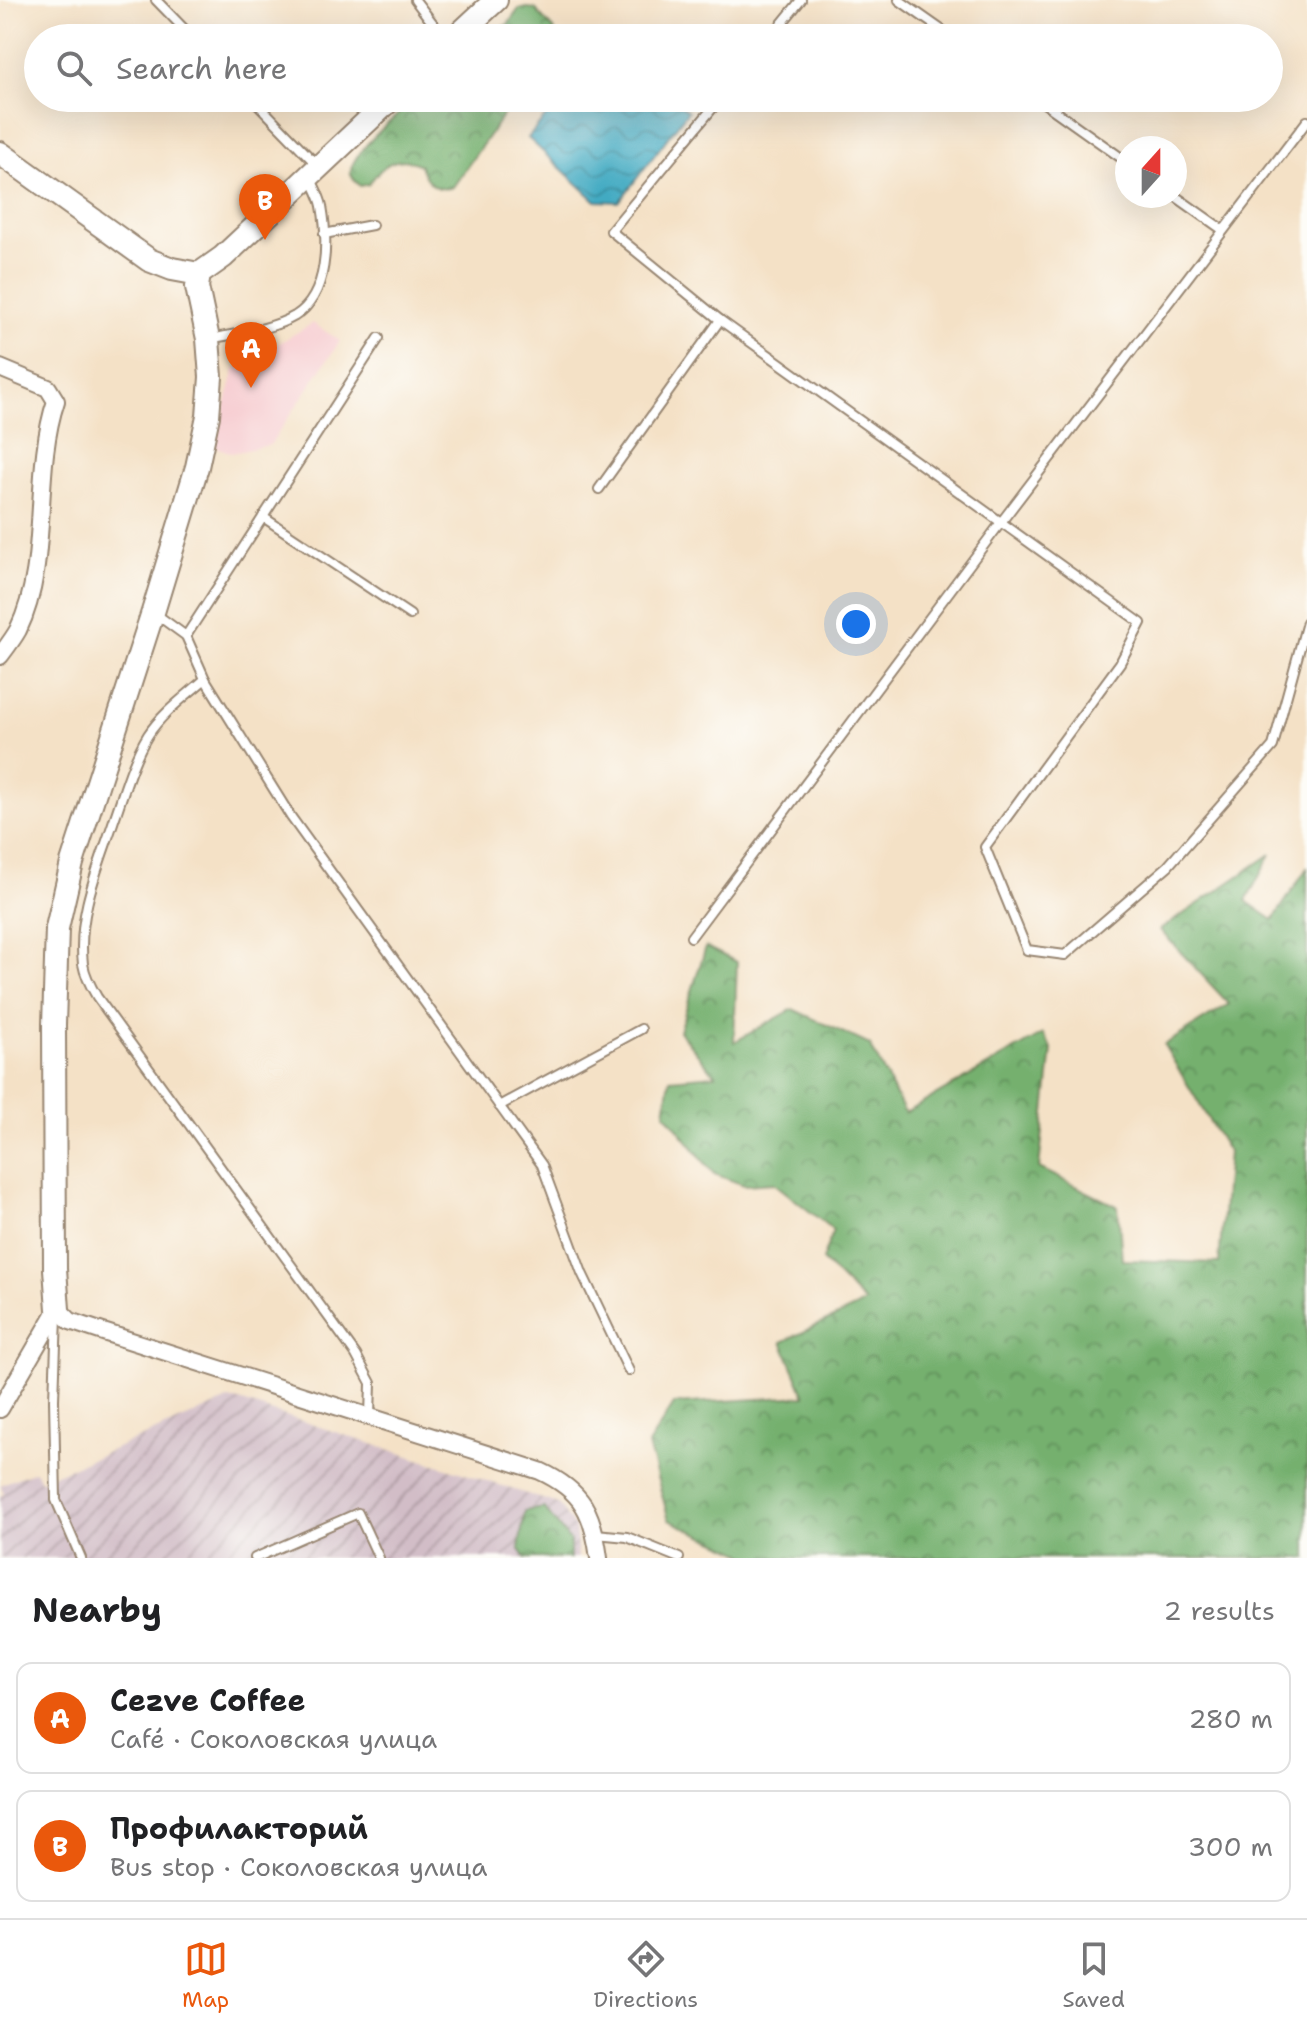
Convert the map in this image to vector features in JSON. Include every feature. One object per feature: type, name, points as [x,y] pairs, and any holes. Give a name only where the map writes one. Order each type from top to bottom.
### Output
[{"type":"street","points":[[470,24],[496,0]]},
{"type":"street","points":[[0,153],[149,260],[172,269],[199,274],[223,257],[377,112]]},
{"type":"street","points":[[0,1409],[58,1309],[54,1071],[57,928],[72,863],[197,467],[208,416],[211,377],[208,339],[198,300],[199,274]]},
{"type":"street","points":[[0,368],[48,388],[56,401],[44,454],[30,592],[18,630],[0,656]]},
{"type":"street","points":[[58,1309],[70,1321],[540,1471],[561,1481],[577,1494],[589,1512],[599,1558]]},
{"type":"lane","points":[[156,0],[179,24]]},
{"type":"lane","points":[[415,0],[433,24]]},
{"type":"lane","points":[[781,24],[801,0]]},
{"type":"lane","points":[[899,0],[933,24]]},
{"type":"lane","points":[[208,339],[277,323],[297,315],[319,285],[324,234],[314,172],[264,112]]},
{"type":"lane","points":[[709,112],[611,231],[720,320],[1141,623],[1120,663],[985,847],[1027,950],[1065,955],[1168,866],[1273,746],[1307,622]]},
{"type":"lane","points":[[1057,112],[1115,153]]},
{"type":"lane","points":[[691,937],[1002,521],[1307,121]]},
{"type":"lane","points":[[1187,204],[1223,230]]},
{"type":"lane","points":[[324,234],[372,225]]},
{"type":"lane","points":[[599,489],[720,320]]},
{"type":"lane","points":[[186,636],[379,338]]},
{"type":"lane","points":[[263,517],[410,615]]},
{"type":"lane","points":[[153,612],[186,636],[205,679],[291,817],[542,1165],[582,1273],[629,1371]]},
{"type":"lane","points":[[205,679],[161,718],[148,735],[129,777],[89,893],[83,964],[97,997],[356,1355],[371,1383],[370,1416]]},
{"type":"lane","points":[[499,1106],[641,1029]]},
{"type":"lane","points":[[58,1309],[54,1400],[56,1500],[81,1558]]},
{"type":"lane","points":[[255,1558],[358,1513],[379,1558]]},
{"type":"lane","points":[[596,1534],[627,1537],[679,1558]]},
{"type":"shaded area","points":[[313,323],[340,341],[270,445],[232,453],[214,446],[235,369]]},
{"type":"shaded area","points":[[228,1400],[236,1400],[558,1504],[575,1528],[578,1558],[0,1558],[0,1496],[4,1494],[0,1485],[35,1471],[40,1481]]},
{"type":"green space","points":[[519,9],[536,9],[548,24],[508,24]]},
{"type":"green space","points":[[401,112],[505,112],[453,187],[447,188],[436,187],[428,181],[420,165],[404,160],[385,166],[369,184],[360,186],[353,179],[351,170],[360,152]]},
{"type":"green space","points":[[1271,854],[1246,901],[1273,920],[1307,868],[1307,1558],[753,1558],[669,1520],[648,1445],[674,1404],[805,1396],[782,1342],[865,1303],[822,1260],[833,1230],[774,1183],[744,1185],[714,1174],[665,1113],[670,1079],[715,1075],[679,1031],[706,947],[737,962],[734,1042],[793,1009],[870,1045],[905,1113],[1043,1034],[1052,1049],[1039,1168],[1118,1207],[1122,1260],[1219,1263],[1228,1152],[1164,1045],[1229,1004],[1160,930]]},
{"type":"green space","points":[[544,1508],[570,1541],[570,1558],[526,1558],[519,1548],[525,1511]]},
{"type":"water","points":[[549,112],[687,112],[619,202],[596,201],[528,138]]},
{"type":"place","name":"Профилакторий","points":[[265,240]]},
{"type":"place","name":"Cezve Coffee","points":[[251,388]]}]
